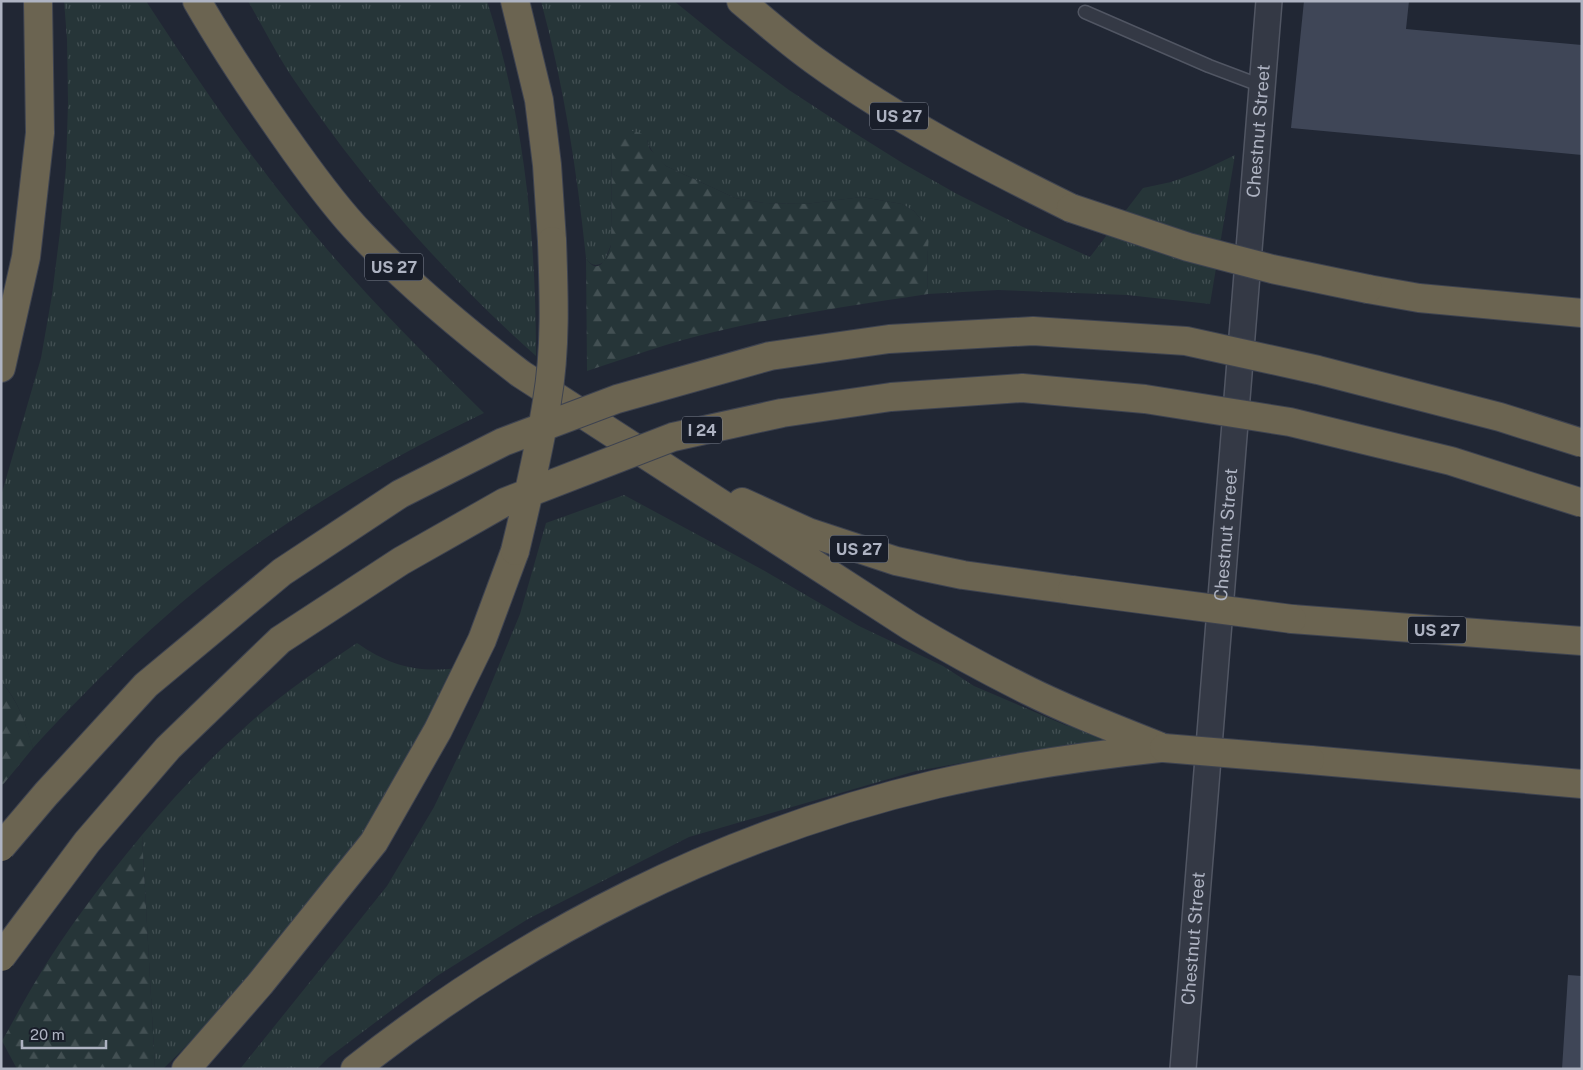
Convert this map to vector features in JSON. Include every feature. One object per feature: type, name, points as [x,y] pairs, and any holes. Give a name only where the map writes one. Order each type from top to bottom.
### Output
[{"type":"highway","points":[[1,368],[26,258],[40,133],[38,1]]},
{"type":"highway","name":"US 27","points":[[197,1],[265,110],[313,176],[360,233],[416,288],[469,334],[521,374],[659,465],[808,532],[896,561],[963,575],[1292,619],[1582,641]]},
{"type":"highway","points":[[186,1069],[260,984],[374,842],[438,730],[482,640],[515,551],[547,400],[554,322],[552,241],[547,165],[539,100],[515,1]]},
{"type":"highway","name":"US 27","points":[[741,1],[817,63],[862,93],[944,143],[1071,208],[1188,247],[1272,269],[1368,289],[1419,298],[1571,312]]},
{"type":"highway","points":[[1,847],[46,794],[146,684],[282,572],[400,494],[504,442],[617,399],[770,356],[889,339],[1033,331],[1186,341],[1318,370],[1500,417],[1582,434]]},
{"type":"highway","name":"I 24","points":[[1,957],[87,842],[168,748],[280,640],[401,561],[505,502],[673,437],[782,413],[891,397],[1022,388],[1146,398],[1290,422],[1451,461],[1582,503]]},
{"type":"highway","points":[[1500,417],[1582,444]]},
{"type":"highway","points":[[659,465],[895,617],[962,657],[1086,717],[1164,748]]},
{"type":"highway","points":[[355,1069],[392,1039],[453,996],[516,956],[581,919],[631,894],[718,854],[790,827],[854,806],[937,784],[1059,760],[1164,748],[1582,784]]},
{"type":"street","name":"Chestnut Street","points":[[1183,1069],[1269,1]]},
{"type":"lane","points":[[1085,12],[1209,66],[1262,86]]},
{"type":"green space","points":[[64,1],[146,1],[218,108],[317,238],[410,340],[484,413],[401,455],[348,485],[238,558],[206,582],[146,634],[88,690],[33,748],[17,704],[1,682],[1,496],[41,358],[52,295],[66,167],[68,103],[67,39]]},
{"type":"green space","points":[[248,1],[487,1],[500,44],[519,132],[534,266],[536,356],[437,260],[377,191],[320,118],[294,80]]},
{"type":"green space","points":[[541,1],[674,1],[727,44],[789,90],[904,164],[957,194],[1023,227],[1090,257],[1143,188],[1171,182],[1204,170],[1235,155],[1210,304],[1127,295],[998,290],[928,294],[928,246],[923,222],[914,211],[902,204],[862,197],[805,204],[764,203],[735,198],[666,166],[650,148],[647,140],[612,144],[611,245],[604,262],[599,265],[592,264],[586,258],[569,129]]},
{"type":"green space","points":[[627,131],[642,134],[647,140],[650,149],[666,166],[735,198],[764,203],[805,204],[862,197],[902,204],[914,211],[929,233],[928,294],[767,320],[682,340],[587,371],[586,258],[590,264],[598,266],[605,260],[610,250],[612,144],[620,133]]},
{"type":"green space","points":[[624,495],[763,570],[859,626],[943,666],[974,686],[1065,725],[1105,736],[1106,744],[1023,752],[916,771],[689,837],[528,919],[437,976],[328,1058],[317,1069],[240,1069],[387,886],[434,807],[482,706],[520,614],[546,523]]},
{"type":"green space","points":[[357,643],[381,657],[405,666],[430,669],[457,668],[392,788],[343,864],[287,936],[226,1004],[163,1069],[155,1069],[142,835],[203,768],[255,718],[298,684]]},
{"type":"green space","points":[[1,682],[17,704],[33,748],[1,787]]},
{"type":"green space","points":[[142,835],[155,1069],[17,1069],[2,1041],[58,945]]},
{"type":"building","points":[[1304,1],[1409,1],[1406,29],[1582,45],[1582,155],[1291,128]]},
{"type":"building","points":[[1568,975],[1582,976],[1582,1069],[1562,1069]]}]
